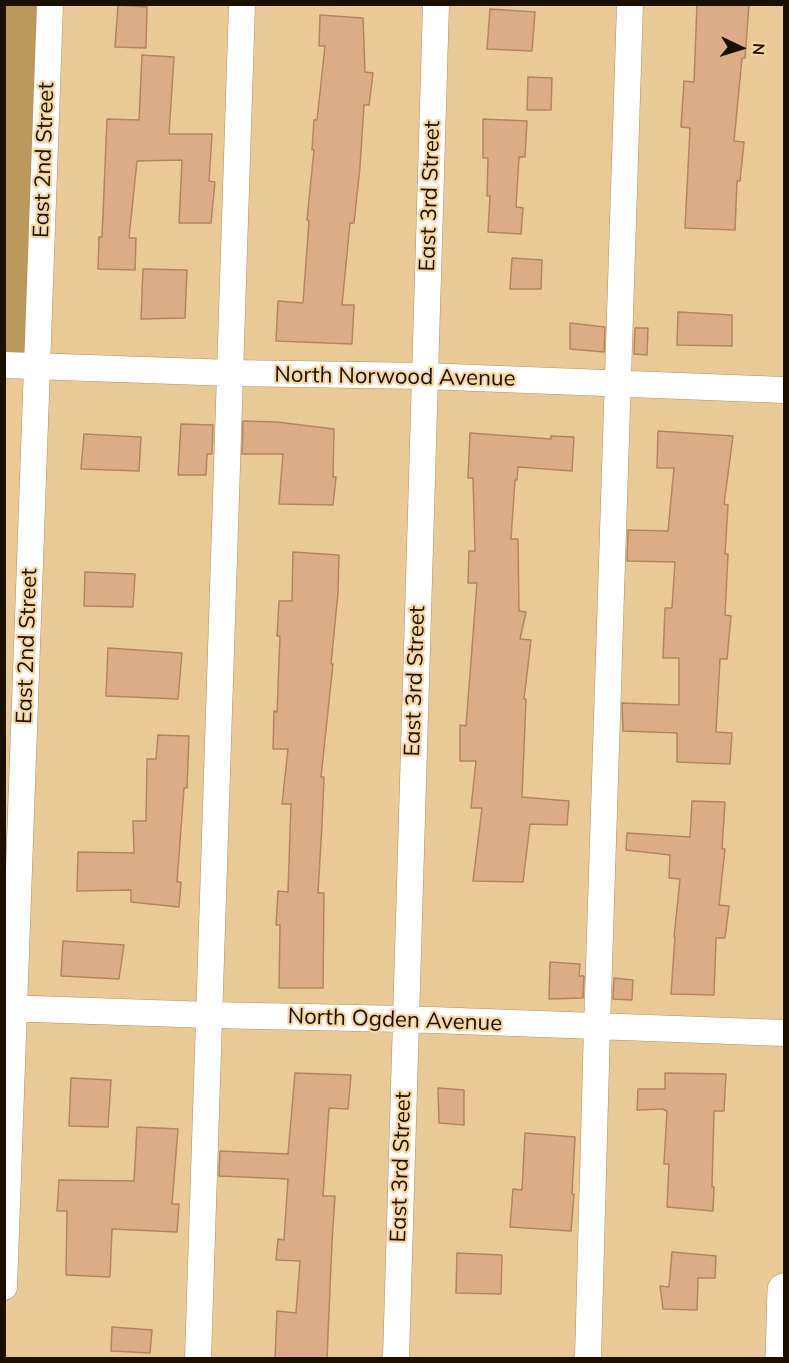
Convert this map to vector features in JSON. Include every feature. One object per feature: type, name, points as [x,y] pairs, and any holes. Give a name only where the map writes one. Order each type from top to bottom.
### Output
[{"type":"main road","points":[[782,1359],[784,1290]]},
{"type":"street","name":"East 2nd Street","points":[[4,1287],[10,1009],[50,4]]},
{"type":"street","points":[[198,1359],[242,4]]},
{"type":"street","name":"East 3rd Street","points":[[396,1359],[436,4]]},
{"type":"street","points":[[588,1359],[630,4]]},
{"type":"street","name":"North Norwood Avenue","points":[[4,365],[231,373],[424,376],[784,390]]},
{"type":"street","name":"North Ogden Avenue","points":[[10,1009],[405,1019],[784,1034]]},
{"type":"shaded area","points":[[5,5],[50,5],[36,366],[5,365]]},
{"type":"building","points":[[697,4],[749,4],[745,58],[742,58],[734,141],[744,142],[740,181],[737,181],[735,230],[685,228],[690,128],[681,127],[684,81],[694,82]]},
{"type":"building","points":[[118,5],[147,7],[146,48],[115,47]]},
{"type":"building","points":[[490,9],[535,12],[532,51],[487,49]]},
{"type":"building","points":[[320,15],[363,18],[365,72],[373,73],[369,105],[364,105],[354,223],[350,223],[342,305],[354,305],[352,344],[276,341],[278,301],[303,303],[309,221],[307,220],[314,150],[312,150],[314,120],[317,120],[325,46],[319,46]]},
{"type":"building","points":[[142,55],[174,57],[169,134],[212,134],[209,181],[215,182],[211,223],[179,223],[182,160],[137,161],[129,238],[136,238],[135,270],[98,269],[99,237],[102,237],[107,119],[139,120]]},
{"type":"building","points":[[528,77],[552,78],[551,110],[527,110]]},
{"type":"building","points":[[483,119],[527,121],[525,157],[519,157],[516,207],[523,208],[521,234],[488,232],[490,196],[487,196],[488,158],[483,158]]},
{"type":"building","points":[[512,258],[542,260],[541,289],[510,289]]},
{"type":"building","points":[[143,269],[187,270],[185,318],[141,319]]},
{"type":"building","points":[[678,312],[732,315],[732,346],[677,345]]},
{"type":"building","points":[[570,323],[605,327],[604,352],[570,349]]},
{"type":"building","points":[[635,328],[648,328],[647,355],[634,354]]},
{"type":"building","points":[[243,421],[277,422],[334,429],[333,477],[336,477],[333,505],[279,504],[283,454],[242,454]]},
{"type":"building","points":[[181,424],[213,425],[212,454],[207,454],[206,475],[178,475]]},
{"type":"building","points":[[658,431],[733,436],[724,504],[728,505],[725,615],[731,616],[727,659],[720,659],[716,732],[732,733],[730,764],[677,762],[677,733],[623,731],[622,703],[679,705],[679,658],[663,658],[665,608],[672,608],[675,562],[627,561],[628,530],[668,531],[674,468],[657,468]]},
{"type":"building","points":[[470,433],[551,439],[551,436],[574,437],[572,471],[518,467],[517,480],[515,480],[511,539],[518,539],[519,611],[526,612],[520,639],[531,640],[524,699],[526,699],[522,797],[569,801],[567,825],[530,824],[523,882],[473,881],[482,808],[471,808],[476,761],[460,761],[460,725],[466,726],[477,583],[468,583],[469,551],[475,551],[473,478],[468,478]]},
{"type":"building","points":[[84,434],[141,437],[139,471],[81,469]]},
{"type":"building","points":[[293,552],[339,555],[331,664],[333,664],[321,777],[324,777],[318,893],[324,893],[323,988],[279,988],[280,925],[276,925],[278,891],[288,892],[291,804],[282,804],[288,749],[273,749],[274,711],[277,712],[279,601],[292,601]]},
{"type":"building","points":[[85,572],[135,574],[133,607],[84,606]]},
{"type":"building","points":[[108,648],[182,653],[178,699],[106,696]]},
{"type":"building","points":[[158,735],[189,736],[187,788],[184,788],[177,882],[181,882],[179,907],[131,902],[131,890],[77,891],[78,852],[134,853],[133,821],[146,821],[147,759],[156,759]]},
{"type":"building","points":[[692,801],[725,802],[722,849],[725,849],[719,905],[729,906],[725,938],[716,938],[714,995],[671,994],[680,879],[669,878],[670,855],[626,850],[627,833],[690,837]]},
{"type":"building","points":[[63,941],[124,945],[119,979],[61,976]]},
{"type":"building","points":[[550,962],[580,964],[579,976],[584,976],[583,998],[549,999]]},
{"type":"building","points":[[614,978],[633,980],[632,1000],[613,999]]},
{"type":"building","points":[[295,1073],[351,1075],[348,1109],[329,1108],[323,1196],[335,1196],[327,1359],[275,1359],[277,1311],[296,1313],[300,1261],[276,1260],[278,1239],[284,1240],[288,1179],[219,1176],[220,1151],[288,1154]]},
{"type":"building","points":[[665,1073],[726,1074],[724,1111],[714,1111],[713,1211],[667,1207],[669,1164],[664,1164],[667,1111],[664,1109],[637,1110],[638,1089],[665,1089]]},
{"type":"building","points":[[71,1078],[111,1080],[108,1127],[69,1126]]},
{"type":"building","points":[[438,1088],[464,1090],[464,1125],[439,1123]]},
{"type":"building","points":[[137,1127],[178,1129],[172,1204],[179,1204],[177,1232],[112,1229],[110,1277],[66,1275],[67,1211],[57,1211],[59,1180],[134,1181]]},
{"type":"building","points":[[525,1133],[575,1137],[571,1231],[510,1227],[513,1189],[522,1190]]},
{"type":"building","points":[[672,1252],[716,1256],[715,1278],[698,1278],[697,1310],[663,1309],[660,1286],[669,1287]]},
{"type":"building","points":[[457,1253],[502,1255],[501,1294],[456,1293]]},
{"type":"building","points":[[112,1327],[152,1330],[150,1353],[111,1351]]}]
